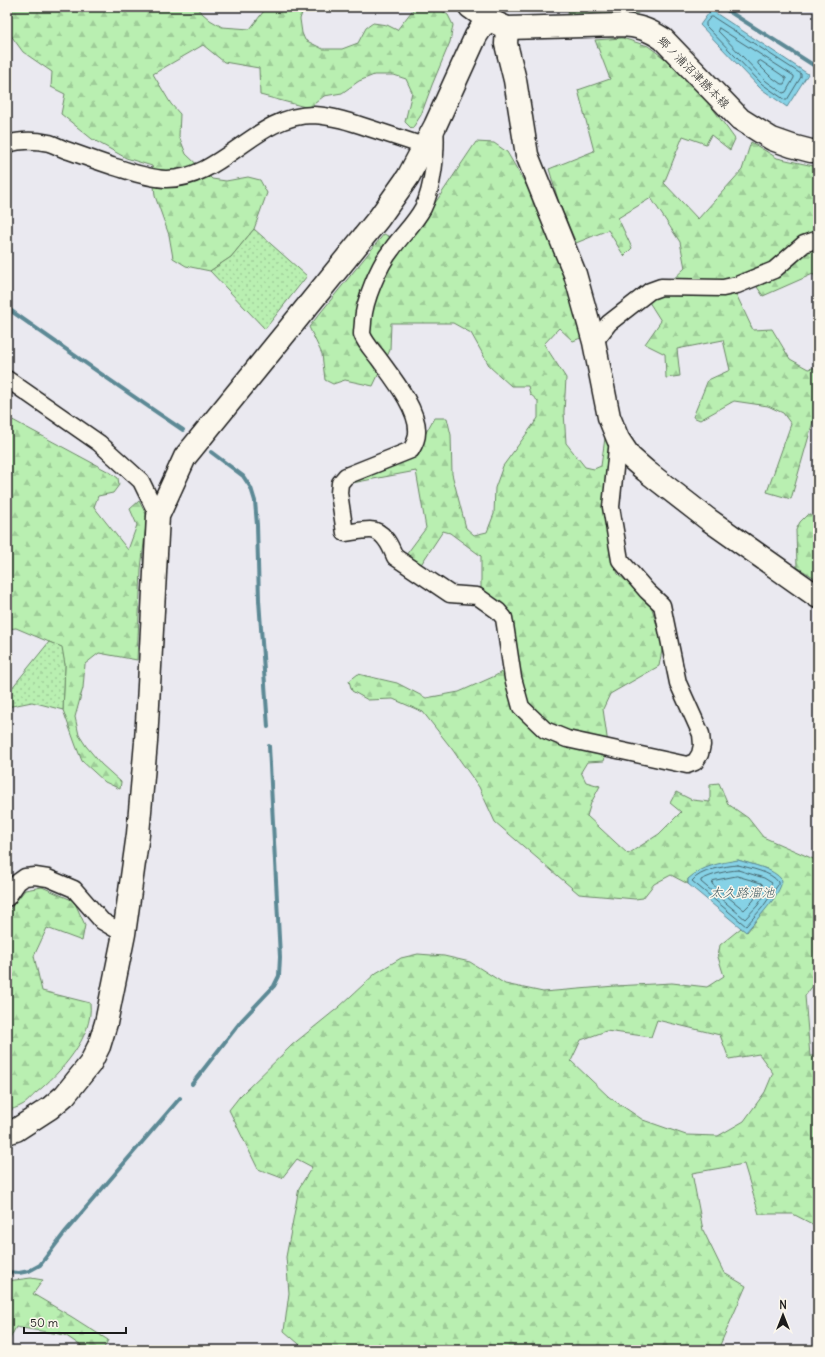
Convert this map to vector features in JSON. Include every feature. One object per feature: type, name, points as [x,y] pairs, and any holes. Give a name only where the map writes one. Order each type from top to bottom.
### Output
[{"type":"street","name":"郷ノ浦沼津勝本線","points":[[479,13],[507,28],[533,29],[621,25],[634,26],[650,31],[663,39],[740,118],[772,139],[811,151],[818,151]]},
{"type":"street","points":[[7,1133],[16,1130],[50,1108],[65,1095],[90,1064],[99,1046],[106,1023],[124,934],[138,834],[146,750],[158,516],[185,457],[379,218],[408,177],[435,126],[476,36],[479,13]]},
{"type":"street","points":[[507,28],[506,44],[515,80],[527,155],[574,274],[594,342],[609,417],[618,439],[630,457],[646,471],[709,520],[818,597]]},
{"type":"street","points":[[7,144],[18,141],[49,143],[68,151],[142,175],[165,179],[188,175],[213,165],[274,124],[296,117],[312,115],[328,116],[424,146]]},
{"type":"street","points":[[435,126],[436,141],[430,187],[424,208],[391,250],[380,267],[363,313],[362,326],[362,333],[367,344],[396,382],[410,406],[416,424],[417,434],[415,444],[411,450],[350,474],[343,479],[340,483],[339,493],[345,533],[371,530],[381,533],[392,548],[395,557],[450,594],[477,596],[498,611],[504,618],[513,678],[521,707],[545,730],[567,739],[687,765],[695,762],[700,754],[702,740],[693,714],[678,683],[662,605],[647,591],[620,560],[611,507],[618,439]]},
{"type":"street","points":[[594,342],[609,323],[650,291],[662,287],[723,288],[737,285],[774,270],[804,244],[818,239]]},
{"type":"street","points":[[7,379],[99,443],[141,481],[158,516]]},
{"type":"street","points":[[7,898],[18,882],[25,877],[35,876],[48,878],[74,889],[102,921],[124,934]]},
{"type":"green space","points":[[7,7],[124,7],[130,9],[136,7],[195,7],[210,20],[222,27],[250,29],[267,7],[308,7],[303,10],[300,19],[302,33],[305,40],[323,49],[342,49],[358,43],[366,28],[373,23],[387,25],[397,30],[415,7],[437,7],[448,15],[453,25],[450,42],[421,115],[412,129],[405,122],[412,92],[406,79],[394,75],[374,75],[359,81],[342,93],[324,96],[309,108],[260,95],[259,68],[224,62],[203,45],[153,74],[171,104],[180,114],[179,136],[186,154],[212,179],[226,181],[248,177],[260,180],[267,193],[254,229],[231,257],[210,271],[186,266],[173,258],[169,235],[155,196],[152,166],[126,158],[92,139],[61,114],[65,94],[51,87],[52,72],[23,52],[7,30]]},
{"type":"green space","points":[[569,7],[642,7],[638,13],[568,14]]},
{"type":"green space","points":[[622,38],[648,46],[684,73],[703,95],[735,139],[730,150],[711,135],[706,144],[683,136],[664,183],[698,219],[742,170],[751,142],[777,158],[818,167],[818,281],[813,274],[763,296],[750,276],[731,280],[753,330],[772,329],[790,359],[808,369],[818,367],[818,404],[791,499],[767,492],[791,424],[783,413],[768,406],[734,401],[700,420],[693,417],[708,380],[730,370],[723,340],[677,349],[680,376],[666,378],[665,354],[645,344],[661,321],[649,302],[685,268],[680,242],[651,198],[618,218],[632,248],[624,256],[608,230],[576,243],[559,203],[549,169],[594,151],[578,90],[610,79],[595,40]]},
{"type":"green space","points":[[476,142],[494,143],[507,152],[543,214],[579,308],[583,337],[573,341],[559,328],[544,344],[566,378],[564,412],[566,443],[585,467],[594,469],[601,466],[605,438],[611,440],[607,490],[610,554],[618,574],[650,602],[663,645],[659,666],[610,694],[603,709],[608,744],[604,761],[587,762],[581,772],[586,782],[600,786],[591,803],[587,816],[628,854],[659,834],[681,812],[670,803],[676,792],[692,800],[710,802],[710,784],[719,783],[728,804],[748,818],[763,837],[818,861],[818,979],[805,996],[810,1056],[818,1056],[818,1227],[793,1214],[759,1214],[744,1164],[692,1173],[703,1230],[724,1273],[746,1286],[720,1345],[726,1350],[306,1350],[284,1331],[289,1293],[286,1257],[299,1188],[312,1167],[297,1159],[282,1178],[258,1169],[229,1110],[240,1096],[292,1045],[339,1007],[376,973],[401,958],[418,954],[444,956],[470,962],[505,984],[543,992],[672,983],[707,987],[724,976],[718,957],[720,945],[741,928],[747,932],[774,898],[767,869],[738,860],[688,879],[688,884],[671,875],[654,884],[643,898],[635,899],[579,894],[495,822],[479,787],[423,712],[393,699],[368,700],[352,691],[349,681],[358,674],[397,683],[426,698],[459,692],[503,671],[513,654],[508,610],[481,590],[481,556],[450,533],[443,531],[418,569],[406,555],[426,528],[416,471],[352,483],[352,477],[412,458],[434,418],[447,418],[451,435],[452,474],[466,528],[474,535],[487,532],[494,514],[495,488],[503,466],[538,418],[538,401],[530,394],[528,386],[511,386],[490,367],[471,333],[453,323],[391,323],[390,350],[373,386],[345,380],[333,384],[325,380],[322,354],[309,327],[384,234],[404,244],[431,209]],"holes":[[[657,1020],[720,1035],[729,1059],[759,1054],[773,1073],[765,1092],[744,1121],[718,1136],[686,1135],[643,1120],[609,1097],[571,1061],[581,1040],[606,1031],[651,1037]]]},
{"type":"green space","points":[[254,229],[307,276],[265,329],[210,271],[231,257]]},
{"type":"green space","points":[[7,417],[118,478],[119,485],[113,493],[98,496],[94,507],[128,550],[137,525],[130,509],[139,501],[147,516],[141,569],[137,660],[99,653],[85,664],[83,688],[75,717],[79,735],[101,764],[121,782],[120,789],[105,782],[82,761],[63,710],[65,665],[61,647],[16,628],[7,629]]},
{"type":"green space","points":[[808,514],[818,518],[818,580],[797,567],[796,530],[800,522]]},
{"type":"green space","points":[[49,642],[62,647],[65,665],[63,710],[32,702],[7,707],[7,700],[11,689]]},
{"type":"green space","points":[[42,887],[74,901],[85,925],[82,941],[47,928],[34,956],[42,991],[90,1003],[90,1016],[87,1029],[81,1041],[65,1065],[26,1103],[7,1111],[7,907],[10,909],[25,890]]},
{"type":"green space","points":[[31,1278],[43,1280],[33,1294],[108,1340],[103,1350],[87,1350],[65,1335],[16,1327],[7,1344],[7,1281]]},
{"type":"green space","points":[[7,1344],[15,1350],[7,1350]]},
{"type":"water","points":[[711,10],[808,74],[787,107],[760,88],[700,25]]},
{"type":"water","name":"太久路溜池","points":[[738,860],[768,870],[782,880],[781,886],[773,900],[746,932],[688,884],[688,879],[705,868]]},
{"type":"waterway","points":[[722,7],[818,68]]},
{"type":"waterway","points":[[7,308],[183,430]]},
{"type":"waterway","points":[[211,452],[243,476],[251,488],[255,501],[259,600],[268,727]]},
{"type":"waterway","points":[[192,1084],[242,1020],[274,986],[279,976],[280,957],[269,746]]},
{"type":"waterway","points":[[7,1272],[19,1273],[29,1271],[40,1265],[66,1231],[180,1098]]}]
